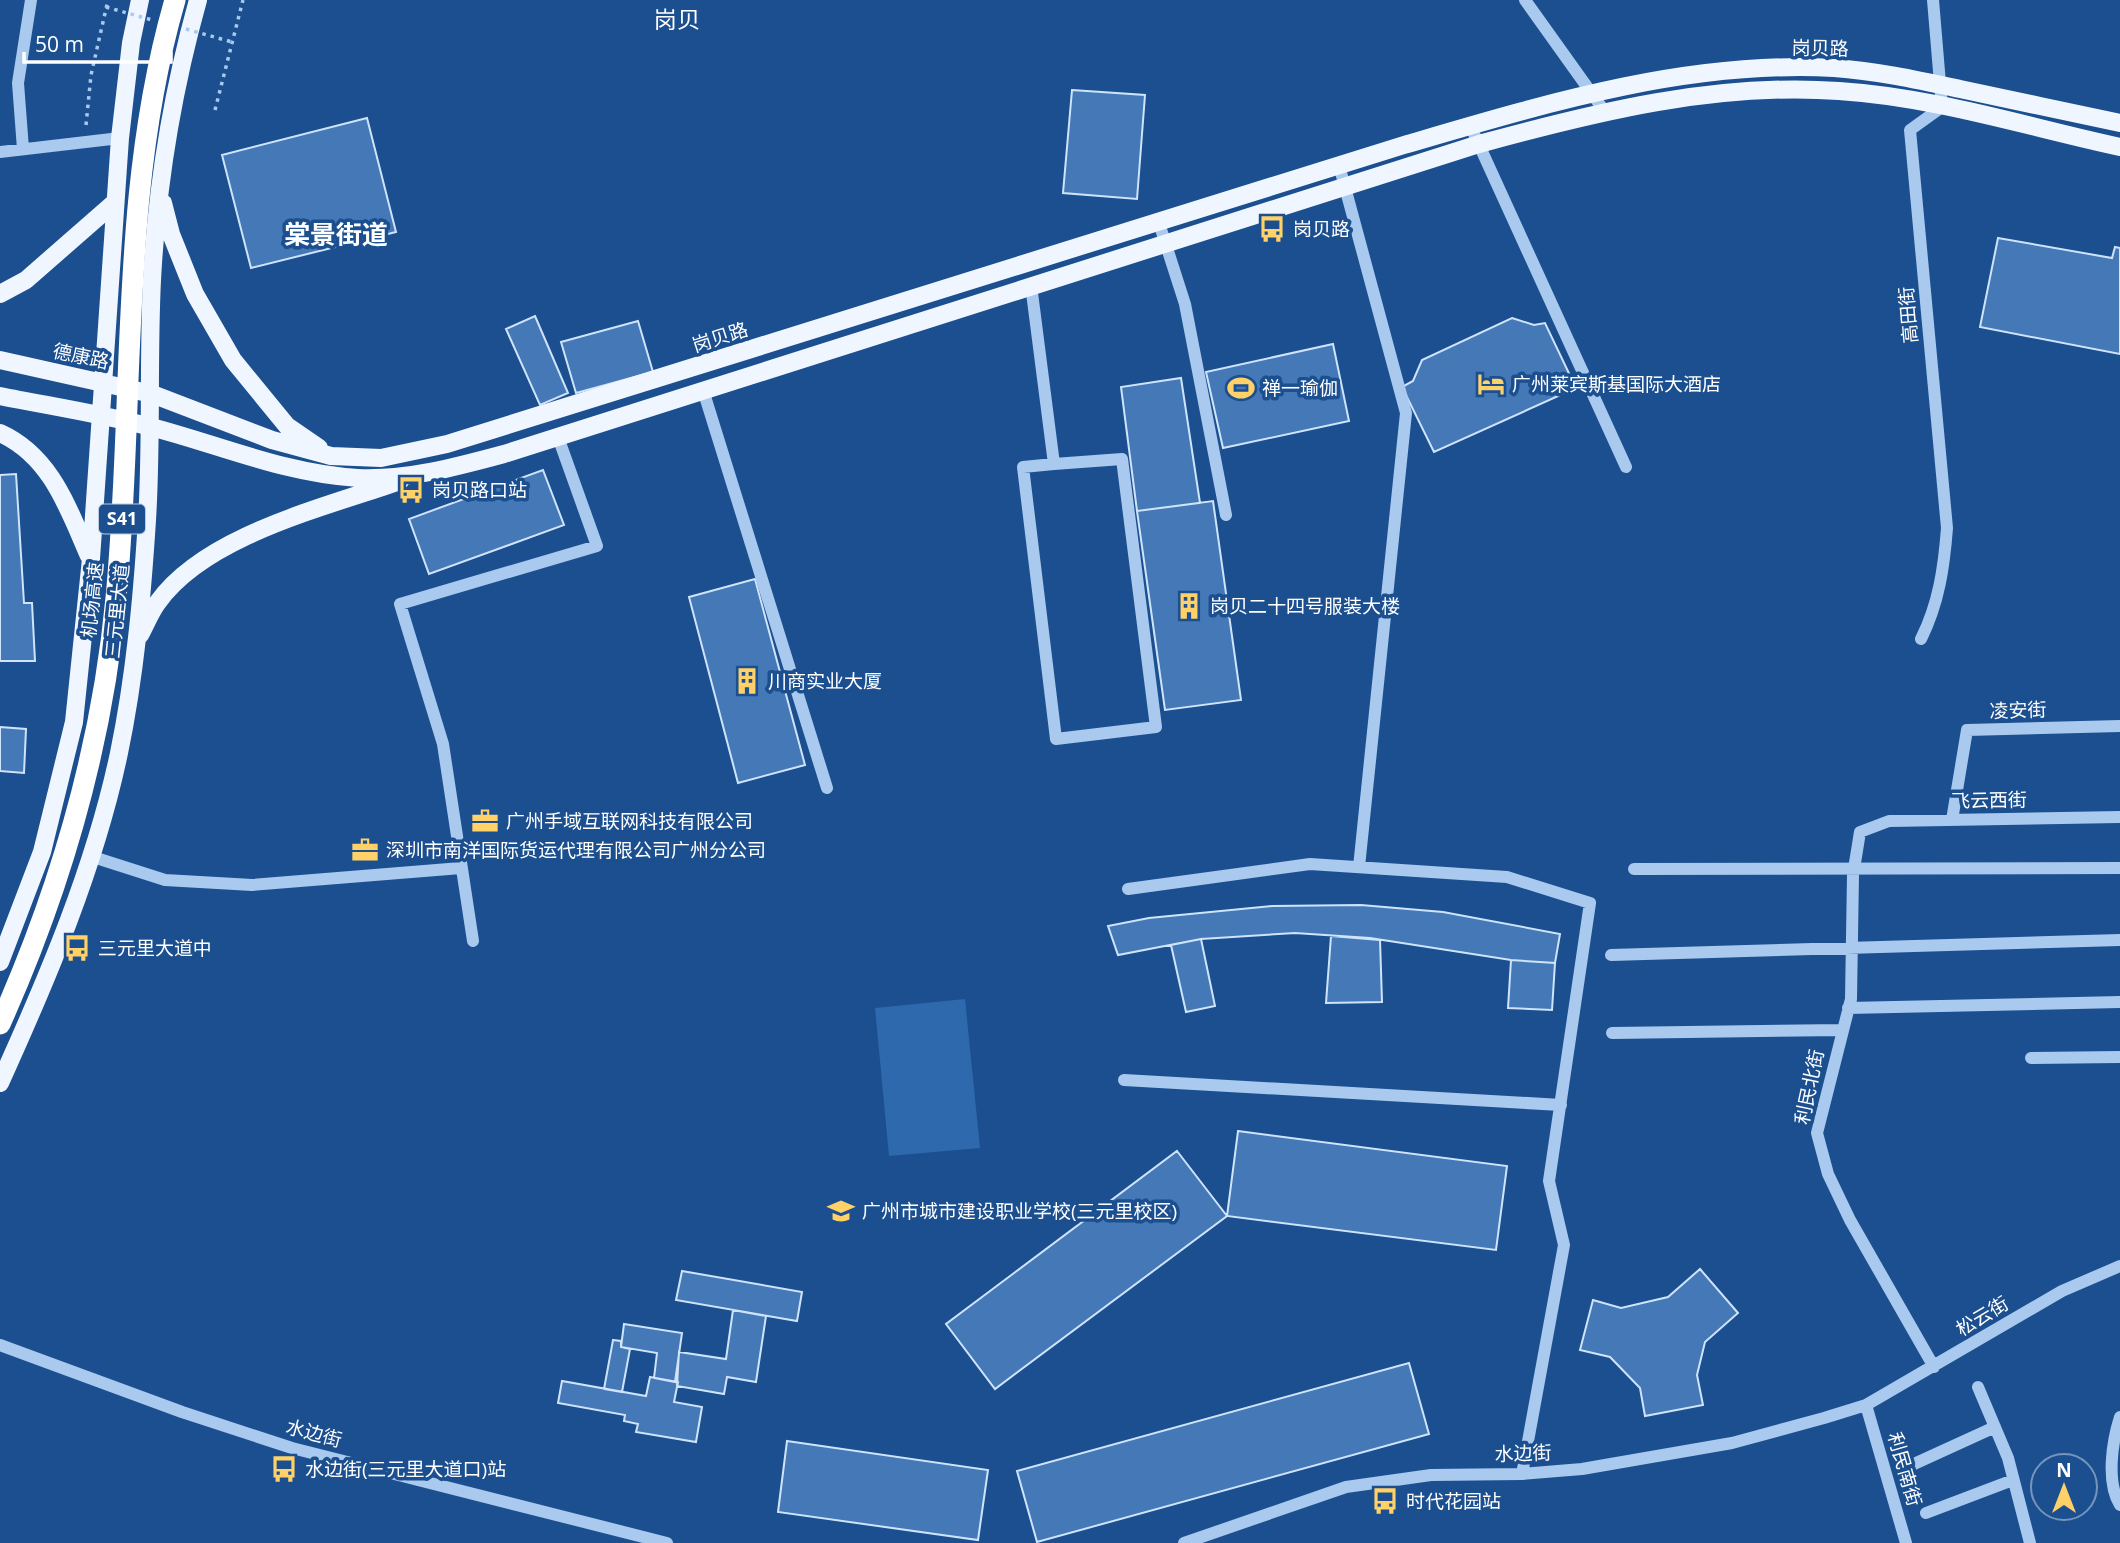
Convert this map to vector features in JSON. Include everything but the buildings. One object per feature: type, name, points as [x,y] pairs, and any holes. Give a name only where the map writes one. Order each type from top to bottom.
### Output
[{"type":"highway","name":"机场高速","points":[[0,1024],[58,881],[93,754],[105,690],[123,510],[141,179],[160,56],[175,0]]},
{"type":"main road","name":"三元里大道","points":[[0,962],[42,852],[68,758],[91,559],[118,158],[131,43],[141,0]]},
{"type":"main road","name":"三元里大道","points":[[0,1083],[52,963],[90,856],[118,754],[136,644],[152,427],[152,282],[159,187],[171,101],[198,0]]},
{"type":"main road","name":"岗贝路","points":[[152,394],[272,440],[331,456],[381,458],[447,444],[1158,220],[1470,125],[1590,93],[1713,73],[1805,67],[1858,70],[2120,123]]},
{"type":"main road","points":[[136,644],[158,602],[182,576],[220,550],[270,528],[421,474],[504,454],[1479,144],[1605,112],[1669,100],[1769,90],[1838,91],[1942,107],[2120,147]]},
{"type":"main road","points":[[118,158],[132,172],[146,174],[163,162]]},
{"type":"main road","points":[[159,187],[171,234],[195,295],[233,360],[287,426],[331,456]]},
{"type":"main road","points":[[0,295],[26,280],[114,203]]},
{"type":"main road","name":"德康路","points":[[0,360],[152,394]]},
{"type":"main road","points":[[0,396],[152,427],[271,463],[320,473],[359,478],[421,474]]},
{"type":"main road","points":[[0,432],[40,460],[61,492],[91,559]]},
{"type":"street","points":[[1525,0],[1605,112]]},
{"type":"street","points":[[1933,0],[1938,85],[1942,107]]},
{"type":"street","points":[[23,149],[18,83],[28,1]]},
{"type":"street","name":"高田街","points":[[1921,639],[1936,605],[1943,571],[1947,528],[1910,130],[1942,107]]},
{"type":"street","points":[[1470,125],[1626,467]]},
{"type":"street","points":[[0,152],[120,138]]},
{"type":"street","points":[[1339,165],[1406,413],[1359,867]]},
{"type":"street","points":[[1158,220],[1185,304],[1226,515]]},
{"type":"street","points":[[1031,285],[1054,464]]},
{"type":"street","points":[[703,390],[827,788]]},
{"type":"street","points":[[473,942],[443,744],[400,604],[597,546],[558,437]]},
{"type":"street","points":[[1122,459],[1156,727],[1056,739],[1023,467],[1054,464],[1122,459]]},
{"type":"street","name":"凌安街","points":[[1952,820],[1967,730],[2120,726]]},
{"type":"street","name":"飞云西街","points":[[1860,832],[1889,821],[2120,817]]},
{"type":"street","name":"利民北街","points":[[1860,832],[1854,869],[1848,1008],[1817,1133],[1828,1174],[1850,1220],[1934,1367]]},
{"type":"street","points":[[90,856],[165,880],[252,885],[461,868]]},
{"type":"street","points":[[1128,889],[1310,864],[1507,877],[1590,903],[1549,1181],[1564,1245],[1522,1474]]},
{"type":"street","points":[[1634,869],[2120,868]]},
{"type":"street","points":[[1611,955],[2120,940]]},
{"type":"street","points":[[1848,1008],[2120,1002]]},
{"type":"street","points":[[1612,1034],[1842,1030]]},
{"type":"street","points":[[2031,1058],[2120,1057]]},
{"type":"street","points":[[1124,1080],[1561,1105]]},
{"type":"street","name":"松云街","points":[[1866,1405],[2063,1291],[2120,1266]]},
{"type":"street","name":"水边街","points":[[0,1345],[158,1404],[292,1448],[667,1543]]},
{"type":"street","points":[[1978,1387],[2013,1480],[2029,1543]]},
{"type":"street","name":"水边街","points":[[1184,1543],[1346,1487],[1432,1475],[1522,1474],[1582,1469],[1689,1452],[1776,1432],[1866,1405]]},
{"type":"street","name":"利民南街","points":[[1866,1405],[1906,1543]]},
{"type":"street","points":[[2120,1417],[2112,1476],[2113,1493],[2120,1505]]},
{"type":"street","points":[[1903,1469],[1995,1427]]},
{"type":"street","points":[[1926,1513],[2013,1480]]},
{"type":"path","points":[[85,142],[91,75],[108,0]]},
{"type":"path","points":[[215,110],[243,0]]},
{"type":"shaded area","points":[[965,999],[980,1148],[889,1156],[875,1008]]},
{"type":"place","name":"岗贝路","points":[[1272,229]]},
{"type":"place","name":"广州莱宾斯基国际大酒店","points":[[1491,384]]},
{"type":"place","name":"禅一瑜伽","points":[[1241,388]]},
{"type":"place","name":"岗贝路口站","points":[[411,490]]},
{"type":"place","name":"岗贝二十四号服装大楼","points":[[1189,606]]},
{"type":"place","name":"川商实业大厦","points":[[747,681]]},
{"type":"place","name":"广州手域互联网科技有限公司","points":[[485,821]]},
{"type":"place","name":"深圳市南洋国际货运代理有限公司广州分公司","points":[[365,850]]},
{"type":"place","name":"三元里大道中","points":[[77,948]]},
{"type":"place","name":"广州市城市建设职业学校(三元里校区)","points":[[841,1211]]},
{"type":"place","name":"水边街(三元里大道口)站","points":[[284,1469]]},
{"type":"place","name":"时代花园站","points":[[1385,1501]]},
{"type":"district","name":"岗贝","points":[[677,20]]},
{"type":"district","name":"棠景街道","points":[[336,235]]}]
